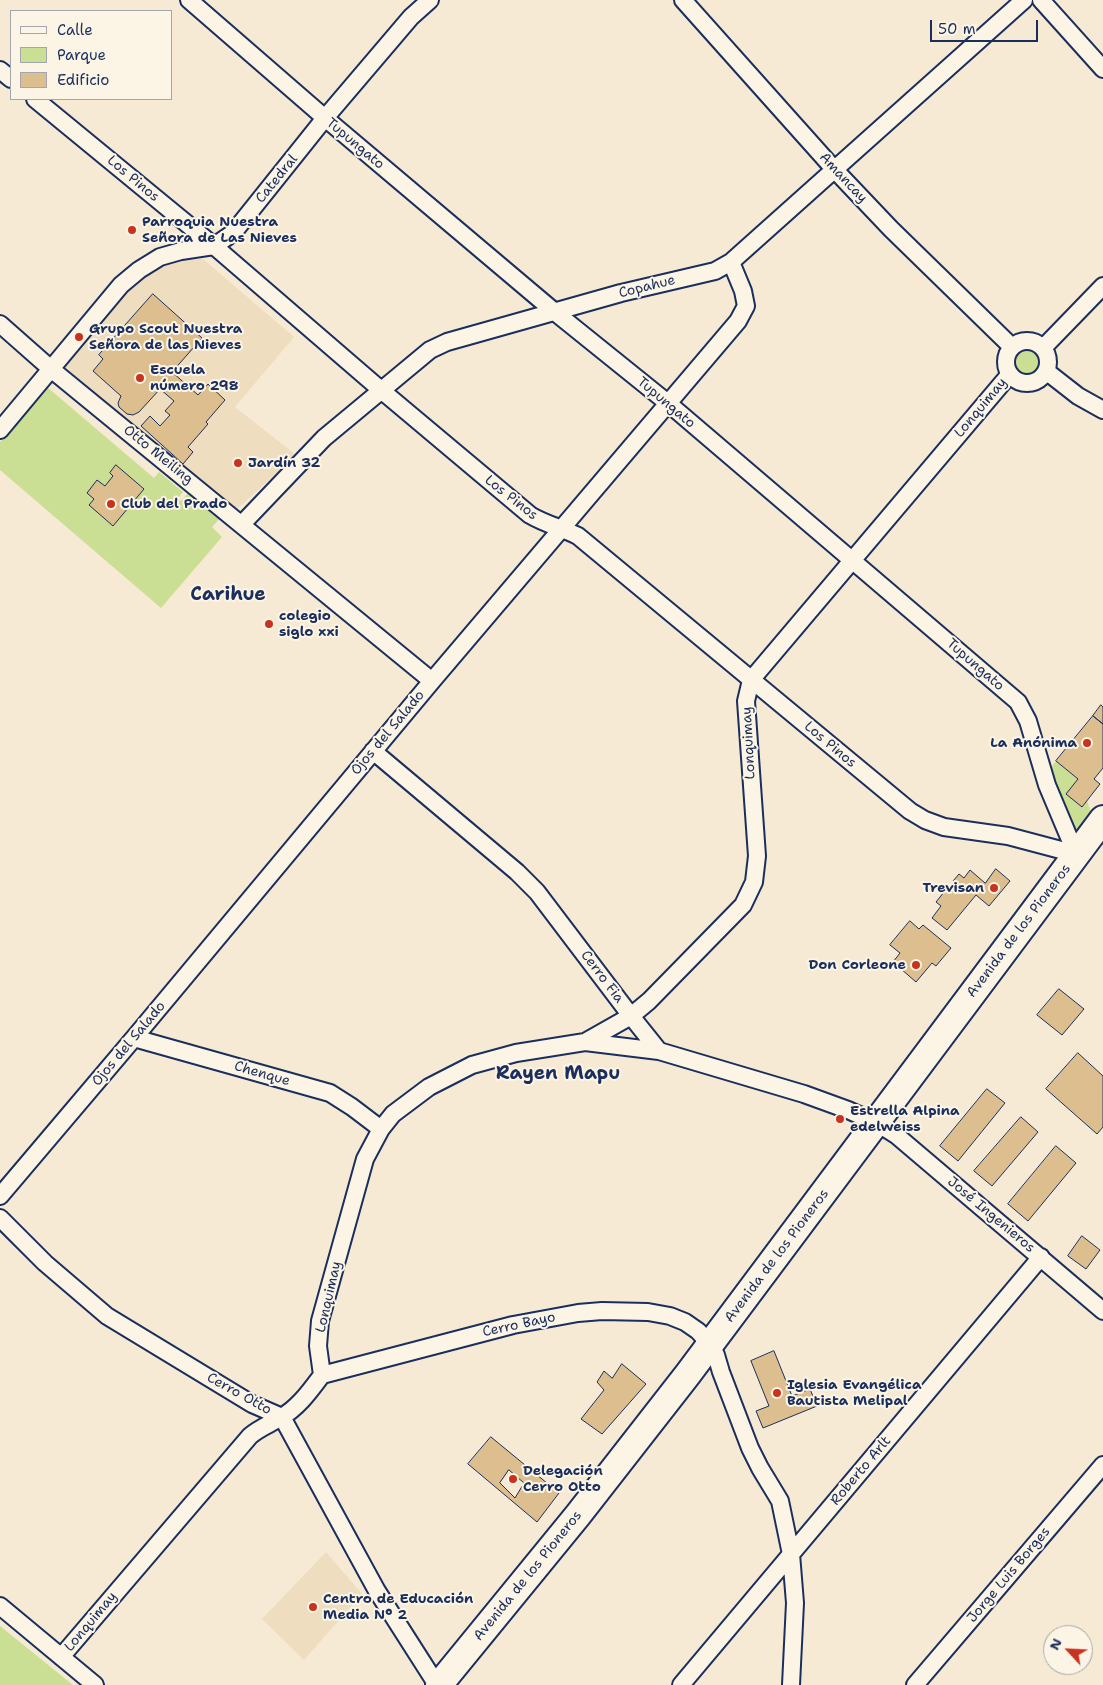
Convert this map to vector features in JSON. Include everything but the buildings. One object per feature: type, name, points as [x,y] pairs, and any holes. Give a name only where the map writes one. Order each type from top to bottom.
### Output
[{"type":"main road","name":"Avenida de los Pioneros","points":[[438,1685],[578,1515],[710,1344],[1103,819]]},
{"type":"street","name":"Tupungato","points":[[190,0],[326,118],[556,313],[669,404],[1018,702],[1028,721],[1047,784],[1076,854]]},
{"type":"street","name":"Catedral","points":[[0,430],[121,285],[139,270],[160,257],[181,251],[214,246],[233,233],[411,17],[430,0]]},
{"type":"street","name":"Amancay","points":[[684,0],[834,170],[1012,348]]},
{"type":"street","name":"Copahue","points":[[242,524],[324,438],[430,350],[447,342],[556,313],[621,293],[715,271],[731,262],[1024,0]]},
{"type":"street","points":[[1041,0],[1103,69]]},
{"type":"street","points":[[0,70],[10,78]]},
{"type":"street","name":"Los Pinos","points":[[36,100],[214,246],[530,515],[545,524],[562,528],[578,536],[910,811],[925,820],[944,827],[1008,836],[1076,854]]},
{"type":"street","name":"Ojos del Salado","points":[[0,1196],[432,681],[738,321],[746,306],[743,291],[731,262]]},
{"type":"street","points":[[1043,348],[1103,286]]},
{"type":"street","name":"Otto Meiling","points":[[0,324],[51,369],[432,681]]},
{"type":"street","points":[[1012,348],[1017,343],[1031,341],[1043,348],[1048,359],[1046,371],[1078,396],[1103,410]]},
{"type":"street","name":"Lonquimay","points":[[1012,348],[1006,358],[1006,364],[1010,374],[1015,379],[1029,383],[1039,379],[1046,371]]},
{"type":"street","name":"Lonquimay","points":[[585,1042],[631,1016],[649,1001],[743,905],[754,882],[757,856],[746,701],[751,680],[1010,374]]},
{"type":"street","name":"Cerro Fia","points":[[373,751],[517,872],[537,892],[631,1016],[660,1051]]},
{"type":"street","name":"Chenque","points":[[134,1038],[330,1093],[352,1106],[381,1130]]},
{"type":"street","name":"Lonquimay","points":[[61,1657],[250,1436],[259,1428],[282,1417],[303,1399],[322,1375],[318,1346],[320,1322],[365,1160],[381,1130],[393,1114],[429,1087],[472,1065],[516,1053],[585,1042],[660,1051]]},
{"type":"street","points":[[660,1051],[804,1094],[877,1123]]},
{"type":"street","name":"José Ingenieros","points":[[877,1123],[896,1134],[1103,1311]]},
{"type":"street","name":"Cerro Otto","points":[[0,1218],[45,1263],[107,1316],[252,1404],[282,1417],[377,1591],[438,1685]]},
{"type":"street","name":"Roberto Arlt","points":[[681,1685],[1041,1257]]},
{"type":"street","name":"Cerro Bayo","points":[[322,1375],[512,1325],[594,1312],[648,1312],[670,1316],[692,1327],[710,1344]]},
{"type":"street","points":[[710,1344],[716,1355],[750,1448],[780,1501],[791,1554],[794,1603],[790,1685]]},
{"type":"street","name":"Jorge Luis Borges","points":[[915,1685],[1103,1464]]},
{"type":"street","points":[[0,1606],[95,1685]]},
{"type":"shaded area","points":[[182,259],[203,259],[294,337],[235,407],[296,455],[236,510],[56,369],[130,281],[163,264]]},
{"type":"shaded area","name":"Centro de Educación Media Nº 2","points":[[326,1552],[362,1594],[304,1660],[262,1619]]},
{"type":"green space","points":[[1026,348],[1036,352],[1040,362],[1036,372],[1026,376],[1016,372],[1012,362],[1016,352]]},
{"type":"green space","name":"Club del Prado","points":[[47,387],[154,478],[159,472],[183,492],[178,498],[181,501],[189,492],[220,518],[212,527],[222,537],[161,608],[0,470],[0,442]]},
{"type":"green space","points":[[1056,761],[1078,779],[1082,807],[1087,800],[1093,820],[1076,834],[1056,795],[1057,788],[1049,770]]},
{"type":"green space","points":[[0,1626],[73,1685],[0,1685]]},
{"type":"place","name":"Parroquia Nuestra Señora de Las Nieves","points":[[132,230]]},
{"type":"place","name":"Grupo Scout Nuestra Señora de las Nieves","points":[[79,337]]},
{"type":"place","name":"Escuela número 298","points":[[140,378]]},
{"type":"place","name":"Jardín 32","points":[[238,463]]},
{"type":"place","name":"Club del Prado","points":[[111,504]]},
{"type":"place","name":"colegio siglo xxi","points":[[269,624]]},
{"type":"place","name":"La Anónima","points":[[1087,743]]},
{"type":"place","name":"Trevisan","points":[[994,888]]},
{"type":"place","name":"Don Corleone","points":[[916,965]]},
{"type":"place","name":"Estrella Alpina edelweiss","points":[[840,1119]]},
{"type":"place","name":"Iglesia Evangélica Bautista Melipal","points":[[777,1393]]},
{"type":"place","name":"Delegación Cerro Otto","points":[[513,1479]]},
{"type":"place","name":"Centro de Educación Media Nº 2","points":[[313,1607]]},
{"type":"district","name":"Carihue","points":[[228,595]]},
{"type":"district","name":"Rayen Mapu","points":[[558,1074]]}]
